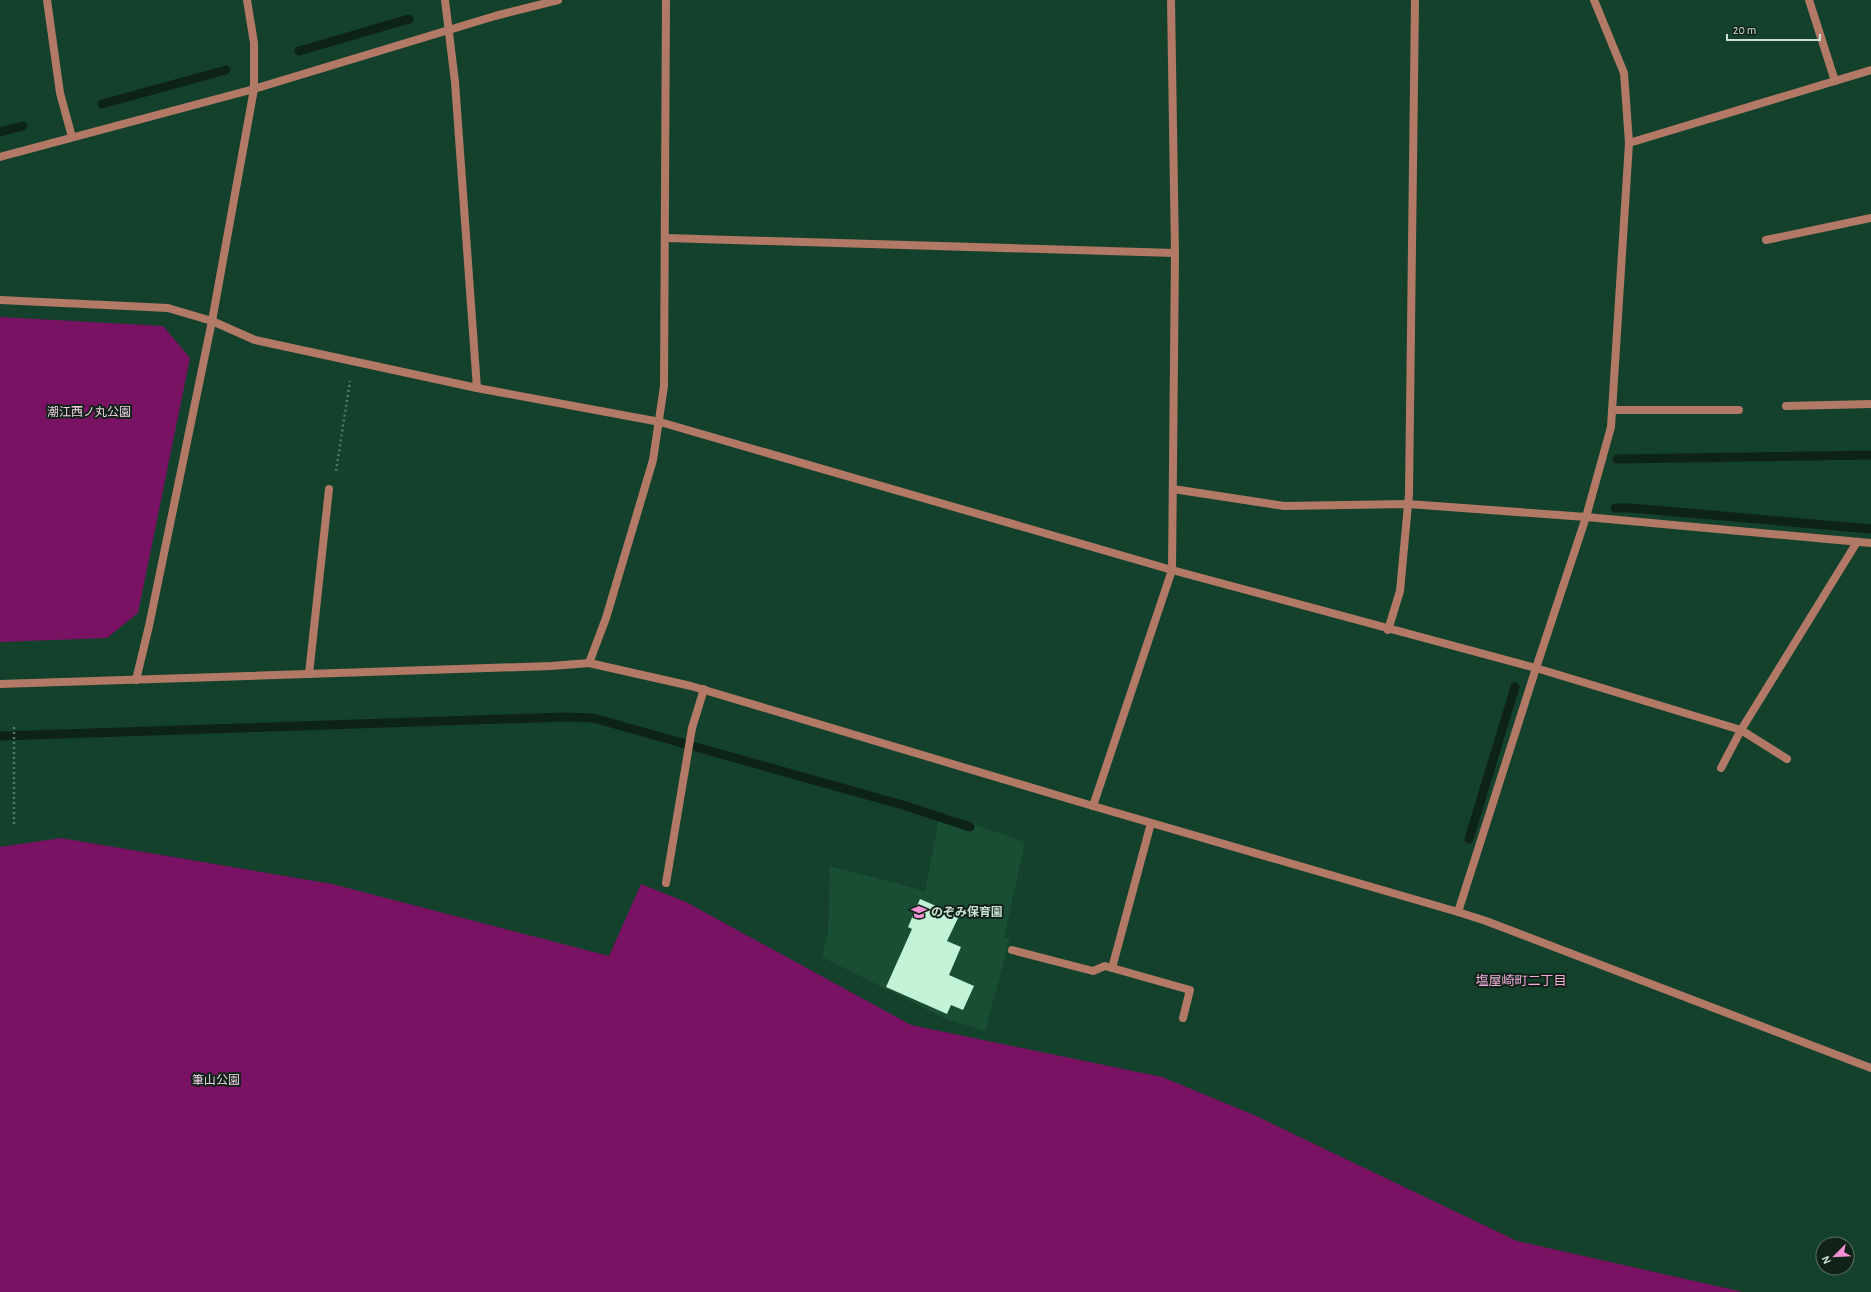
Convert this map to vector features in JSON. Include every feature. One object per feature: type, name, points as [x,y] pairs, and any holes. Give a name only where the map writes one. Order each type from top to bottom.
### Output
[{"type":"street","points":[[47,0],[60,92],[72,137]]},
{"type":"street","points":[[136,680],[149,626],[212,321],[254,89],[254,43],[247,0]]},
{"type":"street","points":[[445,0],[455,82],[477,388]]},
{"type":"street","points":[[0,157],[254,89],[495,16],[558,0]]},
{"type":"street","points":[[589,663],[606,618],[649,475],[660,422],[664,386],[666,238],[666,0]]},
{"type":"street","points":[[1093,806],[1172,570],[1175,253],[1171,0]]},
{"type":"street","points":[[1388,630],[1400,591],[1408,504],[1415,0]]},
{"type":"street","points":[[1458,912],[1536,668],[1586,518],[1611,427],[1629,143],[1624,73],[1594,0]]},
{"type":"street","points":[[1809,0],[1835,81]]},
{"type":"street","points":[[1629,143],[1871,70]]},
{"type":"street","points":[[1766,240],[1871,218]]},
{"type":"street","points":[[666,238],[1175,253]]},
{"type":"street","points":[[0,300],[168,308],[212,321],[254,340],[353,360],[477,388],[660,422],[1172,570],[1388,630],[1536,668],[1741,730],[1787,759]]},
{"type":"street","points":[[1786,406],[1871,404]]},
{"type":"street","points":[[1612,410],[1739,410]]},
{"type":"street","points":[[1173,488],[1284,506],[1408,504],[1871,543]]},
{"type":"street","points":[[309,674],[329,489]]},
{"type":"street","points":[[1721,768],[1741,730],[1857,542]]},
{"type":"street","points":[[0,684],[589,663],[704,689],[1093,806],[1458,912],[1486,921],[1871,1068]]},
{"type":"street","points":[[666,882],[692,728],[704,689]]},
{"type":"street","points":[[1112,968],[1151,823]]},
{"type":"street","points":[[1012,950],[1093,971],[1105,966],[1190,990],[1183,1018]]},
{"type":"path","points":[[329,489],[334,483],[353,360]]},
{"type":"path","points":[[14,724],[14,824]]},
{"type":"shaded area","name":"のぞみ保育園","points":[[940,813],[1025,842],[1004,937],[1010,939],[985,1031],[946,1019],[822,957],[828,933],[830,866],[925,891]]},
{"type":"green space","name":"潮江西ノ丸公園","points":[[0,317],[163,326],[190,358],[138,613],[107,638],[0,642]]},
{"type":"green space","name":"筆山公園","points":[[61,838],[332,884],[609,956],[641,884],[686,902],[911,1025],[1162,1077],[1254,1115],[1517,1241],[1743,1292],[0,1292],[0,847]]},
{"type":"building","points":[[920,899],[959,916],[947,941],[961,947],[949,975],[974,986],[963,1010],[951,1005],[947,1014],[886,987],[912,929],[908,927]]},
{"type":"waterway","points":[[299,51],[409,19]]},
{"type":"waterway","points":[[102,104],[226,70]]},
{"type":"waterway","points":[[0,132],[23,126]]},
{"type":"waterway","points":[[1617,459],[1871,455]]},
{"type":"waterway","points":[[1615,508],[1631,508],[1871,529]]},
{"type":"waterway","points":[[1469,839],[1515,687]]},
{"type":"waterway","points":[[0,736],[565,717],[593,718],[906,806],[970,827]]},
{"type":"place","name":"のぞみ保育園","points":[[919,912]]},
{"type":"district","name":"塩屋崎町二丁目","points":[[1521,980]]}]
